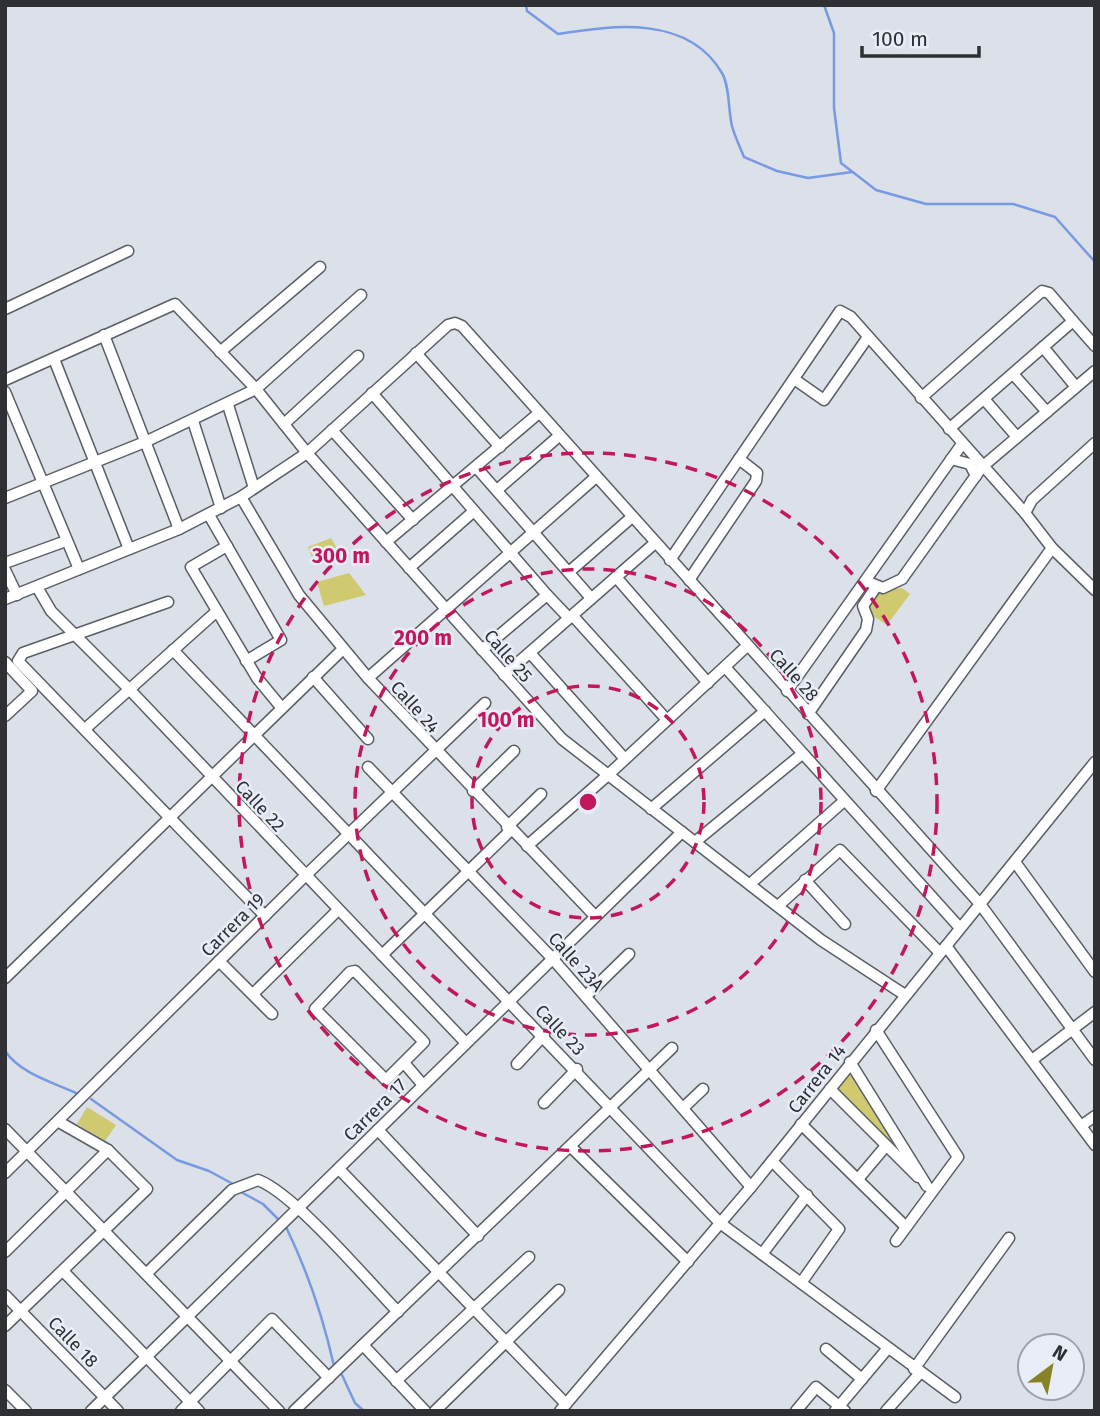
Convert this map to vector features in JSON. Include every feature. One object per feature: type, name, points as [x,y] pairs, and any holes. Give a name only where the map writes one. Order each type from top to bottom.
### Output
[{"type":"street","points":[[5,309],[128,251]]},
{"type":"street","points":[[220,352],[320,267]]},
{"type":"street","points":[[921,398],[1042,291],[1049,293],[1095,346]]},
{"type":"street","points":[[5,498],[145,442],[256,390],[361,295]]},
{"type":"street","name":"Calle 25","points":[[104,335],[175,304],[256,390],[307,453],[562,739],[821,940],[905,995]]},
{"type":"street","points":[[670,560],[840,312],[851,317],[949,429],[979,471]]},
{"type":"street","points":[[949,429],[1073,321]]},
{"type":"street","name":"Calle 28","points":[[416,353],[448,325],[455,323],[468,331],[538,413],[980,904],[1095,1060]]},
{"type":"street","points":[[5,380],[104,335],[179,529]]},
{"type":"street","points":[[794,379],[824,400],[868,337]]},
{"type":"street","points":[[1043,347],[1076,387]]},
{"type":"street","points":[[5,599],[179,529],[241,497],[307,453],[416,353],[500,447]]},
{"type":"street","points":[[284,424],[358,356]]},
{"type":"street","points":[[54,359],[129,549]]},
{"type":"street","points":[[866,581],[876,587],[888,587],[902,579],[979,471],[1095,371]]},
{"type":"street","points":[[1013,374],[1047,412]]},
{"type":"street","points":[[5,392],[79,569]]},
{"type":"street","points":[[373,393],[547,595],[568,617],[573,616]]},
{"type":"street","points":[[984,399],[1017,437]]},
{"type":"street","points":[[228,405],[254,488]]},
{"type":"street","points":[[386,542],[538,413]]},
{"type":"street","points":[[193,421],[221,508]]},
{"type":"street","points":[[332,430],[412,520]]},
{"type":"street","points":[[497,490],[559,436]]},
{"type":"street","points":[[1025,513],[1032,500],[1095,443]]},
{"type":"street","points":[[788,691],[962,444]]},
{"type":"street","points":[[689,580],[756,481],[757,473],[738,459]]},
{"type":"street","points":[[951,459],[970,464],[979,471],[1025,513],[1052,548],[1095,590]]},
{"type":"street","points":[[476,467],[591,598]]},
{"type":"street","points":[[368,678],[596,477]]},
{"type":"street","name":"Calle 24","points":[[241,497],[299,596],[343,649],[434,751],[594,916]]},
{"type":"street","points":[[408,568],[474,511]]},
{"type":"street","points":[[208,515],[281,640],[246,661]]},
{"type":"street","points":[[569,572],[632,517]]},
{"type":"street","points":[[17,595],[7,565],[66,541]]},
{"type":"street","points":[[504,675],[655,543]]},
{"type":"street","points":[[227,546],[191,568],[246,661],[281,707]]},
{"type":"street","points":[[876,791],[1052,548]]},
{"type":"street","points":[[616,577],[708,683]]},
{"type":"street","name":"Calle 22","points":[[37,587],[45,604],[74,635],[129,689],[466,1043]]},
{"type":"street","points":[[863,611],[864,604],[876,587]]},
{"type":"street","points":[[482,649],[547,595]]},
{"type":"street","points":[[168,602],[19,656],[21,666],[265,916]]},
{"type":"street","points":[[807,714],[866,629],[868,619],[863,611],[857,609],[845,612]]},
{"type":"street","points":[[85,729],[217,611]]},
{"type":"street","points":[[573,616],[667,720]]},
{"type":"street","points":[[527,846],[747,646]]},
{"type":"street","points":[[5,978],[343,649]]},
{"type":"street","name":"Calle 23","points":[[173,650],[577,1069],[720,1223],[955,1397]]},
{"type":"street","points":[[530,653],[625,759]]},
{"type":"street","points":[[5,662],[32,691],[5,716]]},
{"type":"street","points":[[725,667],[960,929]]},
{"type":"street","points":[[313,677],[368,739]]},
{"type":"street","name":"Carrera 19","points":[[5,1173],[349,833],[485,704]]},
{"type":"street","points":[[651,809],[765,711]]},
{"type":"street","points":[[473,791],[514,751]]},
{"type":"street","points":[[695,842],[802,754]]},
{"type":"street","name":"Carrera 14","points":[[563,1407],[772,1161],[1095,762]]},
{"type":"street","name":"Calle 23A","points":[[368,767],[552,958],[751,1186]]},
{"type":"street","points":[[382,955],[468,872],[541,794]]},
{"type":"street","points":[[750,884],[844,801]]},
{"type":"street","name":"Carrera 17","points":[[91,1411],[682,832]]},
{"type":"street","points":[[778,906],[840,850],[943,949],[1032,1060],[1095,1145]]},
{"type":"street","points":[[1015,862],[1095,972]]},
{"type":"street","points":[[805,880],[845,924]]},
{"type":"street","points":[[253,994],[338,910]]},
{"type":"street","points":[[586,996],[629,954]]},
{"type":"street","points":[[219,961],[272,1014]]},
{"type":"street","points":[[350,972],[358,973],[424,1042],[405,1065],[386,1080],[316,1012],[316,1006],[350,972]]},
{"type":"street","points":[[1032,1060],[1095,1012]]},
{"type":"street","points":[[876,1030],[958,1157],[930,1189],[896,1241]]},
{"type":"street","points":[[517,1064],[544,1035]]},
{"type":"street","points":[[294,1411],[572,1147],[672,1048]]},
{"type":"street","points":[[850,1062],[930,1189]]},
{"type":"street","points":[[405,1065],[423,1085]]},
{"type":"street","points":[[544,1103],[577,1069]]},
{"type":"street","points":[[683,1108],[703,1089]]},
{"type":"street","points":[[830,1089],[885,1147],[930,1189]]},
{"type":"street","points":[[1081,1126],[1095,1115]]},
{"type":"street","points":[[5,1326],[146,1189],[108,1150],[59,1122]]},
{"type":"street","points":[[801,1124],[906,1227]]},
{"type":"street","points":[[5,1129],[279,1411]]},
{"type":"street","points":[[378,1130],[478,1236]]},
{"type":"street","points":[[572,1147],[688,1262]]},
{"type":"street","points":[[858,1180],[885,1147]]},
{"type":"street","points":[[5,1252],[108,1150]]},
{"type":"street","points":[[772,1161],[839,1230],[801,1283]]},
{"type":"street","points":[[339,1169],[440,1272],[563,1407]]},
{"type":"street","points":[[146,1274],[232,1190],[258,1181],[274,1188],[299,1210],[398,1312]]},
{"type":"street","points":[[762,1254],[807,1195]]},
{"type":"street","points":[[886,1411],[1009,1238]]},
{"type":"street","points":[[396,1381],[529,1257]]},
{"type":"street","points":[[63,1271],[199,1411]]},
{"type":"street","points":[[435,1411],[504,1340],[559,1290]]},
{"type":"street","name":"Calle 18","points":[[5,1296],[118,1411]]},
{"type":"street","points":[[181,1411],[272,1319],[329,1378]]},
{"type":"street","points":[[363,1345],[425,1411]]},
{"type":"street","points":[[796,1411],[816,1387],[839,1409],[888,1348]]},
{"type":"street","points":[[826,1349],[862,1379]]},
{"type":"street","points":[[5,1390],[26,1411]]},
{"type":"shaded area","points":[[331,538],[338,550],[313,560],[308,547]]},
{"type":"shaded area","points":[[349,573],[366,595],[324,606],[317,582]]},
{"type":"shaded area","points":[[902,588],[910,594],[887,625],[867,612],[879,592]]},
{"type":"shaded area","points":[[851,1067],[911,1163],[832,1089]]},
{"type":"shaded area","points":[[87,1107],[116,1125],[105,1141],[77,1124]]},
{"type":"waterway","points":[[526,5],[527,11],[558,34],[602,28],[648,28],[690,41],[707,54],[722,73],[732,126],[744,157],[777,171],[808,178],[852,172]]},
{"type":"waterway","points":[[824,5],[834,33],[834,108],[841,163],[876,190],[926,204],[1013,204],[1055,217],[1095,262]]},
{"type":"waterway","points":[[5,1051],[19,1066],[76,1093]]},
{"type":"waterway","points":[[91,1099],[177,1160],[209,1171],[233,1184]]},
{"type":"waterway","points":[[241,1192],[263,1204],[280,1221]]},
{"type":"waterway","points":[[286,1227],[314,1295],[334,1366]]},
{"type":"waterway","points":[[342,1375],[355,1403],[364,1411]]}]
